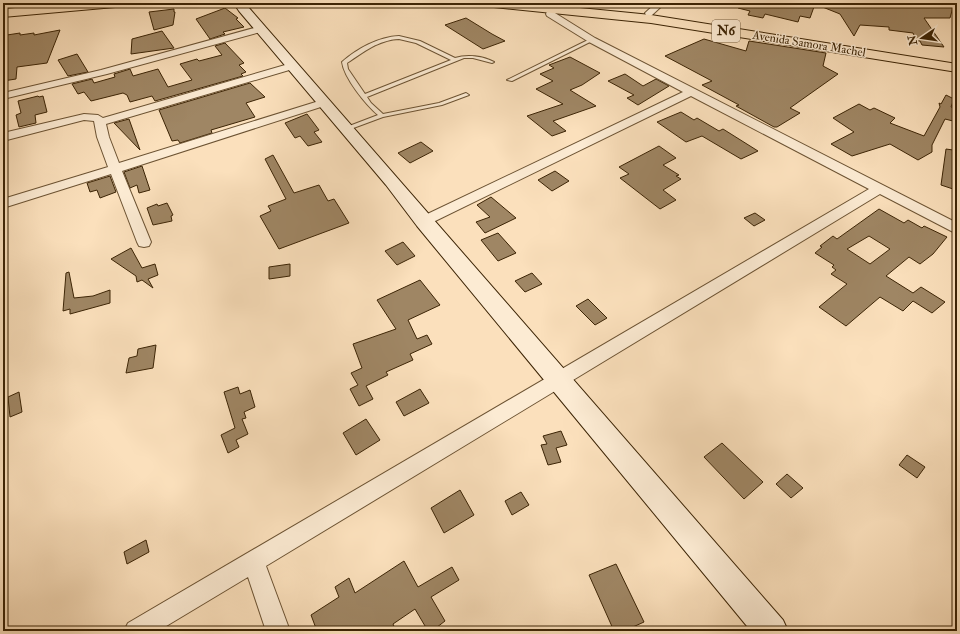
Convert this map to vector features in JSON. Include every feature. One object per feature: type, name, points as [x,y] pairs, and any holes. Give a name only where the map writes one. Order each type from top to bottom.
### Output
[{"type":"highway","points":[[3,8],[56,3]]},
{"type":"highway","points":[[3,13],[115,3]]},
{"type":"highway","name":"Avenida Samora Machel","points":[[494,3],[649,13],[957,59]]},
{"type":"highway","name":"Avenida Samora Machel","points":[[556,6],[651,19],[957,68]]},
{"type":"street","points":[[244,3],[243,8],[346,129],[392,180],[424,220],[772,631]]},
{"type":"street","points":[[649,13],[661,3]]},
{"type":"street","points":[[556,6],[550,14],[592,40],[957,229]]},
{"type":"street","points":[[3,96],[103,72],[261,29]]},
{"type":"street","points":[[101,122],[292,66]]},
{"type":"street","points":[[424,220],[691,92]]},
{"type":"street","points":[[3,204],[323,102]]},
{"type":"street","points":[[3,137],[84,117],[98,118],[101,122],[101,131],[115,169],[144,242]]},
{"type":"street","points":[[136,631],[879,189]]},
{"type":"street","points":[[253,561],[278,631]]},
{"type":"lane","points":[[382,116],[369,104],[343,65],[344,62],[380,41],[394,38],[406,38],[455,60]]},
{"type":"lane","points":[[510,80],[592,40]]},
{"type":"lane","points":[[365,96],[434,70],[463,57],[473,57],[492,62]]},
{"type":"lane","points":[[346,129],[382,116],[440,104],[466,95]]},
{"type":"building","points":[[738,3],[932,3],[953,7],[950,18],[924,18],[944,47],[922,45],[920,41],[917,41],[913,33],[889,30],[889,27],[860,25],[854,36],[840,14],[815,4],[810,18],[800,16],[798,22],[765,14],[763,18],[748,15],[750,11],[738,8]]},
{"type":"building","points":[[225,8],[238,18],[236,19],[244,27],[223,32],[225,34],[210,39],[196,19]]},
{"type":"building","points":[[174,9],[173,25],[154,30],[149,12]]},
{"type":"building","points":[[466,18],[505,41],[483,49],[445,25]]},
{"type":"building","points":[[60,30],[47,63],[17,67],[16,79],[3,81],[3,72],[7,53],[3,54],[3,41],[7,40],[7,35],[34,33],[34,35]]},
{"type":"building","points":[[162,31],[174,48],[131,54],[132,39]]},
{"type":"building","points":[[704,39],[746,51],[749,41],[826,53],[823,66],[838,74],[790,108],[800,113],[777,127],[774,127],[736,106],[739,105],[702,85],[712,81],[665,56]]},
{"type":"building","points":[[225,43],[244,63],[239,65],[246,72],[241,74],[243,76],[155,101],[152,96],[130,102],[127,95],[123,93],[91,101],[84,92],[78,94],[72,84],[92,79],[94,83],[115,77],[114,74],[130,69],[133,76],[158,69],[168,87],[192,80],[180,64],[197,59],[199,61],[222,55],[215,46]]},
{"type":"building","points":[[77,54],[88,72],[68,76],[58,60]]},
{"type":"building","points":[[570,57],[600,73],[582,85],[570,90],[596,106],[553,121],[566,131],[552,136],[527,116],[563,104],[536,89],[553,81],[540,74],[554,68],[549,65]]},
{"type":"building","points":[[625,74],[643,86],[656,79],[669,86],[638,105],[627,98],[634,95],[608,81]]},
{"type":"building","points":[[250,83],[265,97],[246,103],[255,117],[211,130],[212,133],[180,143],[178,140],[172,141],[159,110]]},
{"type":"building","points":[[946,95],[954,99],[951,107],[957,109],[957,116],[953,121],[945,119],[932,145],[932,152],[918,160],[890,144],[852,156],[831,144],[854,132],[833,118],[859,104],[870,110],[874,108],[895,118],[890,123],[924,136],[940,107],[939,103],[941,104]]},
{"type":"building","points":[[43,96],[47,112],[35,115],[36,123],[19,127],[16,115],[21,113],[18,101]]},
{"type":"building","points":[[681,112],[694,120],[697,118],[719,131],[723,129],[758,151],[741,159],[702,136],[686,142],[657,122]]},
{"type":"building","points":[[307,114],[319,130],[314,132],[322,142],[308,146],[300,136],[295,138],[285,123]]},
{"type":"building","points":[[129,119],[140,150],[114,123]]},
{"type":"building","points":[[421,142],[433,151],[410,163],[398,153]]},
{"type":"building","points":[[659,146],[676,158],[663,165],[679,175],[676,176],[681,179],[663,190],[676,200],[660,209],[620,178],[629,174],[619,167]]},
{"type":"building","points":[[946,149],[953,150],[953,152],[957,153],[953,165],[953,169],[956,170],[955,182],[953,181],[953,189],[941,185]]},
{"type":"building","points":[[273,155],[294,193],[319,185],[328,201],[334,199],[349,223],[279,249],[260,216],[271,211],[268,206],[286,199],[265,159]]},
{"type":"building","points":[[142,166],[150,190],[139,193],[137,185],[130,188],[124,172]]},
{"type":"building","points":[[555,171],[569,181],[552,191],[538,180]]},
{"type":"building","points":[[110,176],[116,192],[100,198],[97,190],[90,192],[87,183]]},
{"type":"building","points":[[491,197],[516,218],[485,233],[476,222],[490,217],[477,205]]},
{"type":"building","points":[[167,203],[173,215],[171,216],[172,221],[153,225],[147,208],[157,204],[158,206]]},
{"type":"building","points":[[879,209],[904,223],[908,220],[922,228],[924,226],[947,237],[933,254],[920,264],[909,257],[886,276],[913,293],[921,287],[945,302],[932,313],[913,301],[903,311],[880,297],[846,326],[819,307],[847,284],[831,274],[836,270],[832,267],[834,265],[815,253],[822,247],[820,246],[833,236],[837,239]],"holes":[[[869,236],[890,249],[870,264],[847,249]]]},
{"type":"building","points":[[755,213],[765,220],[754,226],[744,218]]},
{"type":"building","points":[[498,233],[516,253],[498,261],[481,240]]},
{"type":"building","points":[[403,242],[415,256],[397,265],[385,251]]},
{"type":"building","points":[[131,248],[142,268],[155,264],[158,275],[148,279],[153,288],[142,280],[137,282],[136,276],[111,259]]},
{"type":"building","points":[[290,264],[290,276],[269,279],[269,267]]},
{"type":"building","points":[[69,272],[74,298],[93,296],[110,290],[110,303],[70,314],[70,309],[63,311],[66,273]]},
{"type":"building","points":[[532,273],[542,284],[525,292],[515,281]]},
{"type":"building","points":[[420,280],[440,305],[408,320],[417,339],[427,335],[432,344],[410,354],[413,360],[386,372],[388,375],[366,386],[373,399],[359,406],[350,389],[358,385],[351,373],[362,368],[353,344],[396,329],[377,300]]},
{"type":"building","points":[[588,299],[607,318],[595,325],[576,306]]},
{"type":"building","points":[[156,345],[153,368],[126,373],[129,358],[137,356],[138,349]]},
{"type":"building","points":[[238,387],[240,394],[250,390],[255,407],[244,412],[246,418],[242,419],[248,434],[236,440],[239,447],[228,453],[221,435],[235,428],[224,392]]},
{"type":"building","points":[[420,389],[429,403],[404,416],[396,402]]},
{"type":"building","points":[[19,392],[22,412],[10,417],[8,397]]},
{"type":"building","points":[[366,419],[380,440],[356,455],[343,433]]},
{"type":"building","points":[[561,431],[567,445],[556,448],[561,462],[548,465],[541,445],[547,444],[543,436]]},
{"type":"building","points":[[722,443],[763,482],[744,499],[704,457]]},
{"type":"building","points":[[907,455],[925,467],[917,478],[899,465]]},
{"type":"building","points":[[787,474],[803,488],[791,498],[776,484]]},
{"type":"building","points":[[460,490],[474,515],[444,533],[431,508]]},
{"type":"building","points":[[521,492],[529,505],[512,515],[505,501]]},
{"type":"building","points":[[146,540],[149,552],[127,564],[124,552]]},
{"type":"building","points":[[404,561],[418,587],[452,567],[459,580],[431,597],[445,621],[432,631],[428,631],[415,609],[393,624],[396,631],[317,631],[311,615],[339,597],[335,587],[349,578],[355,593]]},
{"type":"building","points":[[616,564],[644,622],[624,631],[614,631],[589,575]]}]
